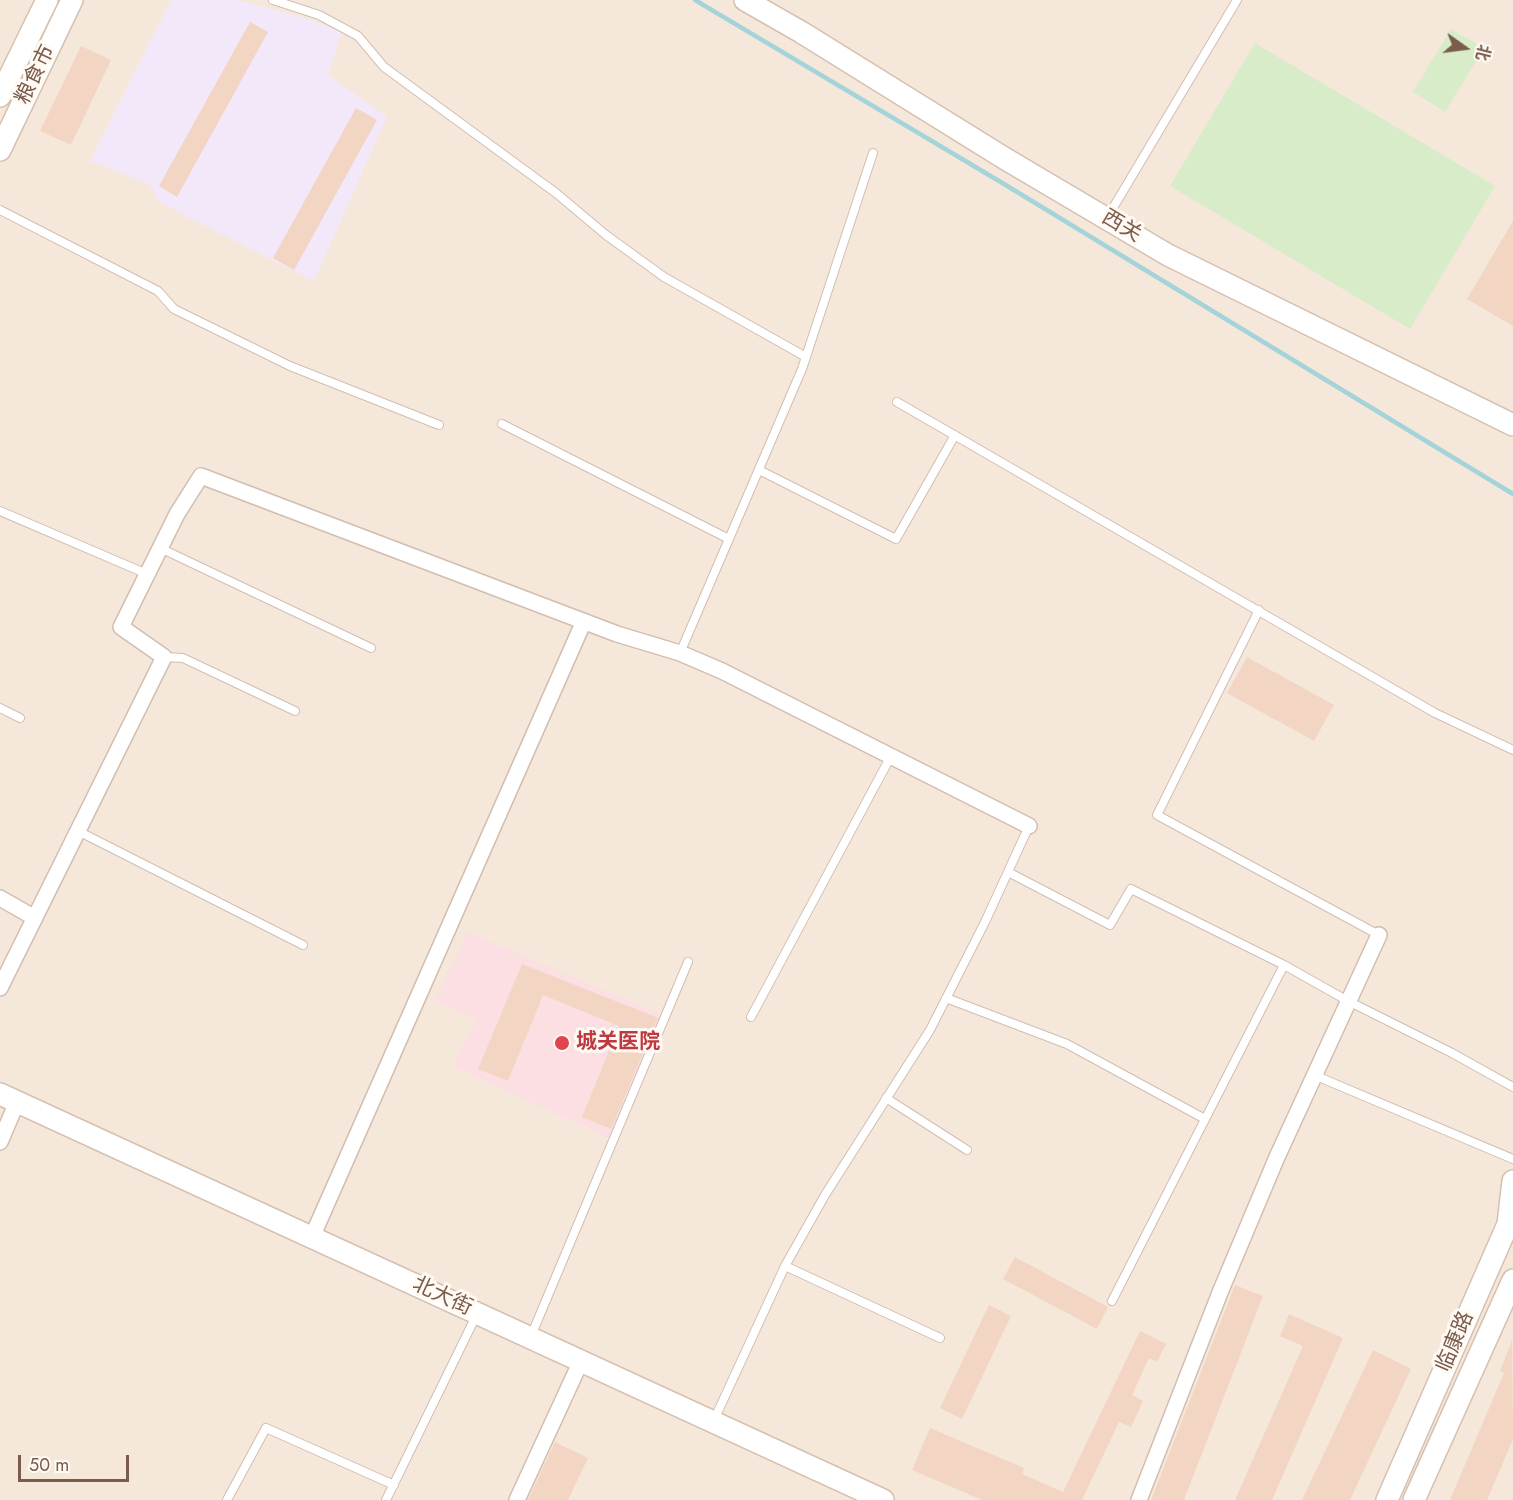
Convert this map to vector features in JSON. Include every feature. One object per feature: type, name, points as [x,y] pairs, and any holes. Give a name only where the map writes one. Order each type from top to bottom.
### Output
[{"type":"main road","name":"粮食市","points":[[0,96],[47,0]]},
{"type":"main road","name":"粮食市","points":[[0,150],[72,0]]},
{"type":"main road","name":"西关","points":[[745,0],[1168,255],[1513,425]]},
{"type":"main road","name":"北大街","points":[[8,1098],[714,1421],[874,1498]]},
{"type":"main road","name":"临康路","points":[[1387,1500],[1508,1224],[1513,1181]]},
{"type":"main road","name":"临康路","points":[[1414,1500],[1513,1280]]},
{"type":"street","points":[[0,988],[164,657],[121,627],[177,514],[201,476],[617,634],[680,653],[722,671],[1029,826]]},
{"type":"street","points":[[312,1237],[584,621]]},
{"type":"street","points":[[0,898],[35,918]]},
{"type":"street","points":[[1139,1500],[1221,1290],[1277,1157],[1379,935]]},
{"type":"street","points":[[0,1142],[8,1098]]},
{"type":"street","points":[[517,1500],[581,1361]]},
{"type":"lane","points":[[273,0],[319,15],[358,36],[384,68],[556,193],[606,235],[664,277],[806,357]]},
{"type":"lane","points":[[1107,219],[1237,0]]},
{"type":"lane","points":[[680,653],[806,357],[873,153]]},
{"type":"lane","points":[[0,210],[158,291],[174,309],[269,355],[440,425]]},
{"type":"lane","points":[[897,402],[1435,713],[1513,750]]},
{"type":"lane","points":[[502,424],[729,539]]},
{"type":"lane","points":[[759,470],[896,539],[955,435]]},
{"type":"lane","points":[[0,511],[147,574]]},
{"type":"lane","points":[[160,548],[371,648]]},
{"type":"lane","points":[[1258,610],[1157,815],[1379,935]]},
{"type":"lane","points":[[164,657],[183,658],[295,711]]},
{"type":"lane","points":[[0,708],[20,718]]},
{"type":"lane","points":[[752,1017],[891,756]]},
{"type":"lane","points":[[714,1421],[785,1266],[825,1195],[930,1030],[1029,826]]},
{"type":"lane","points":[[78,831],[303,945]]},
{"type":"lane","points":[[1008,873],[1110,925],[1131,889],[1284,965],[1513,1087]]},
{"type":"lane","points":[[531,1337],[688,962]]},
{"type":"lane","points":[[1112,1301],[1284,965]]},
{"type":"lane","points":[[946,998],[1067,1044],[1205,1119]]},
{"type":"lane","points":[[1314,1075],[1513,1159]]},
{"type":"lane","points":[[886,1098],[967,1150]]},
{"type":"lane","points":[[785,1266],[940,1338]]},
{"type":"lane","points":[[386,1500],[477,1313]]},
{"type":"lane","points":[[227,1500],[266,1428],[393,1485]]},
{"type":"shaded area","points":[[0,0],[1513,0],[1513,1500],[0,1500]]},
{"type":"shaded area","points":[[171,0],[237,0],[288,13],[342,31],[328,75],[387,117],[314,281],[159,202],[149,184],[90,161]]},
{"type":"shaded area","name":"城关医院","points":[[468,932],[669,1018],[617,1142],[452,1066],[478,1020],[435,1002]]},
{"type":"green space","points":[[1451,29],[1484,48],[1445,112],[1413,92]]},
{"type":"green space","points":[[1255,43],[1495,186],[1410,329],[1170,186]]},
{"type":"building","points":[[250,22],[268,32],[177,197],[159,186]]},
{"type":"building","points":[[81,46],[111,60],[71,145],[40,131]]},
{"type":"building","points":[[356,108],[377,120],[294,270],[273,258]]},
{"type":"building","points":[[1513,221],[1513,326],[1467,299]]},
{"type":"building","points":[[1247,657],[1334,705],[1314,741],[1227,693]]},
{"type":"building","points":[[522,964],[658,1018],[611,1129],[582,1117],[619,1026],[543,995],[508,1081],[478,1069]]},
{"type":"building","points":[[1015,1257],[1108,1307],[1097,1329],[1003,1279]]},
{"type":"building","points":[[1235,1285],[1263,1296],[1184,1500],[1151,1500]]},
{"type":"building","points":[[989,1305],[1011,1316],[962,1419],[940,1408]]},
{"type":"building","points":[[1289,1314],[1343,1338],[1272,1500],[1235,1500],[1303,1346],[1280,1336]]},
{"type":"building","points":[[1140,1331],[1166,1344],[1157,1362],[1149,1358],[1132,1395],[1143,1401],[1131,1427],[1119,1422],[1082,1500],[982,1500],[912,1470],[930,1428],[1024,1468],[1022,1474],[1063,1492]]},
{"type":"building","points":[[1512,1340],[1513,1439],[1487,1500],[1450,1500],[1504,1373],[1500,1371]]},
{"type":"building","points":[[1373,1350],[1411,1369],[1350,1500],[1302,1500]]},
{"type":"building","points":[[555,1442],[588,1458],[568,1500],[528,1500]]},
{"type":"waterway","points":[[695,0],[1004,184],[1513,494]]},
{"type":"place","name":"城关医院","points":[[562,1043]]}]
